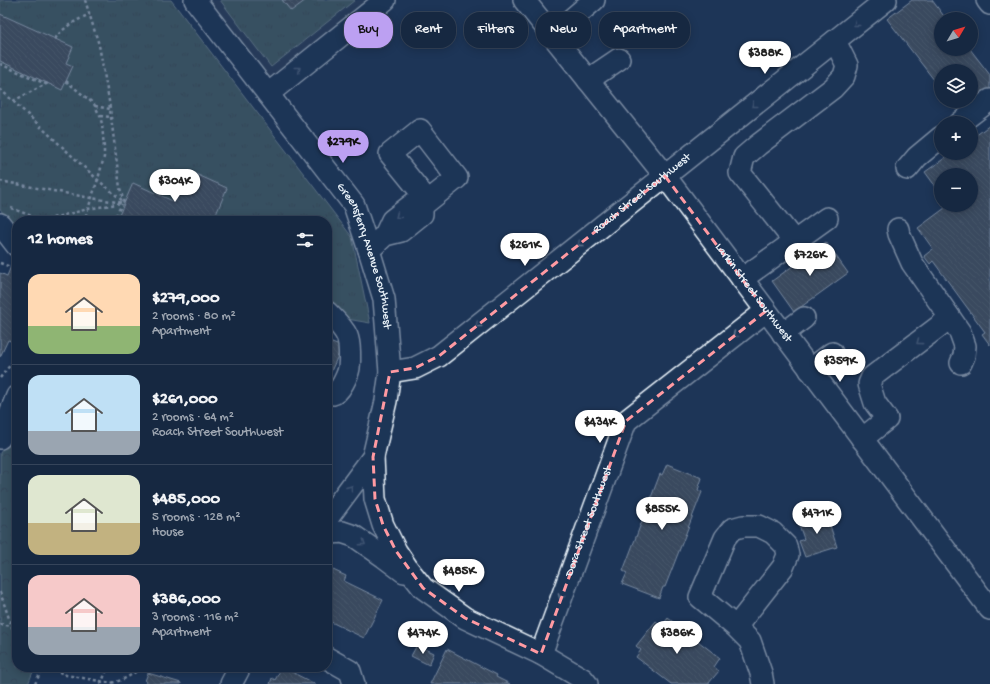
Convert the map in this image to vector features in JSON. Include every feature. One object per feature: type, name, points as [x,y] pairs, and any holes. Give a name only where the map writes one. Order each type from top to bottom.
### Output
[{"type":"street","name":"Greensferry Avenue Southwest","points":[[195,0],[354,205],[384,299],[390,372],[386,401],[373,457]]},
{"type":"street","points":[[268,94],[385,0]]},
{"type":"street","name":"Larkin Street Southwest","points":[[524,0],[536,15]]},
{"type":"street","name":"Roach Street Southwest","points":[[390,372],[415,368],[439,356],[886,0]]},
{"type":"street","points":[[987,0],[990,4]]},
{"type":"street","points":[[578,12],[589,2]]},
{"type":"street","points":[[794,241],[740,173],[744,158],[758,145],[833,88],[844,76],[847,65],[835,41]]},
{"type":"street","name":"Larkin Street Southwest","points":[[563,48],[665,176],[990,609]]},
{"type":"street","points":[[588,80],[619,59]]},
{"type":"street","points":[[969,116],[990,100]]},
{"type":"street","points":[[907,169],[917,157],[934,143]]},
{"type":"street","points":[[369,250],[385,235],[401,232],[422,214],[425,204]]},
{"type":"street","points":[[4,215],[12,234]]},
{"type":"street","points":[[742,279],[827,218]]},
{"type":"street","points":[[898,229],[912,263],[960,332],[965,346],[964,356],[960,363]]},
{"type":"street","name":"Dora Street Southwest","points":[[541,654],[626,421],[766,311]]},
{"type":"street","points":[[332,318],[343,330],[347,337],[349,347],[348,368],[342,384],[335,393],[332,394]]},
{"type":"street","points":[[783,334],[804,318]]},
{"type":"street","points":[[862,439],[888,419],[875,403],[869,384],[872,377],[950,318]]},
{"type":"street","points":[[810,370],[832,353]]},
{"type":"street","points":[[0,438],[12,408]]},
{"type":"street","points":[[373,457],[375,498],[383,525],[396,551],[423,588]]},
{"type":"street","points":[[332,513],[373,457]]},
{"type":"street","points":[[736,627],[783,567],[788,555],[786,546],[774,534],[759,526],[743,526],[732,529],[725,538],[700,597],[736,627],[750,642],[761,673],[763,684]]},
{"type":"street","points":[[332,534],[342,532],[354,536],[465,618],[541,654],[583,679],[588,684]]},
{"type":"street","points":[[332,661],[350,670],[354,684]]},
{"type":"street","points":[[231,684],[237,672]]},
{"type":"path","points":[[85,0],[99,46],[110,109],[123,203],[116,216]]},
{"type":"path","points":[[55,39],[61,31],[69,25],[90,14]]},
{"type":"path","points":[[0,64],[47,84],[12,101]]},
{"type":"path","points":[[66,81],[95,106],[100,116],[104,157],[86,216]]},
{"type":"path","points":[[0,89],[123,203]]},
{"type":"path","points":[[95,106],[110,109]]},
{"type":"path","points":[[100,116],[111,117]]},
{"type":"path","points":[[0,181],[123,203]]},
{"type":"path","points":[[62,216],[88,209],[123,203]]},
{"type":"path","points":[[0,263],[11,267]]},
{"type":"path","points":[[0,378],[12,363]]},
{"type":"path","points":[[0,592],[12,627]]},
{"type":"path","points":[[0,624],[12,627]]},
{"type":"path","points":[[35,684],[41,672]]},
{"type":"path","points":[[58,672],[66,676],[102,683],[117,682],[135,672]]},
{"type":"path","points":[[102,683],[106,672]]},
{"type":"highlighted area","points":[[665,176],[766,311],[626,421],[541,654],[465,618],[423,588],[396,551],[383,525],[375,499],[373,457],[390,372],[415,368],[439,356]]},
{"type":"shaded area","points":[[194,0],[387,0],[372,12],[344,12],[344,34],[268,94]]},
{"type":"green space","points":[[0,0],[171,0],[352,237],[370,323],[347,319],[332,308],[332,216],[12,216],[12,225],[0,209]]},
{"type":"green space","points":[[220,0],[355,0],[271,67]]},
{"type":"green space","points":[[12,435],[12,672],[33,672],[28,684],[0,684],[0,453]]},
{"type":"building","points":[[282,0],[306,0],[291,11]]},
{"type":"building","points":[[912,0],[932,0],[941,12],[934,12],[934,56],[975,56],[990,75],[990,90],[978,99],[978,64],[934,64],[934,80],[887,19]]},
{"type":"building","points":[[0,14],[73,47],[66,63],[73,66],[62,90],[0,61]]},
{"type":"building","points":[[956,108],[967,108],[960,113]]},
{"type":"building","points":[[990,125],[990,345],[982,334],[985,332],[933,261],[930,264],[924,256],[933,249],[918,228],[940,212],[978,212],[978,168],[934,168],[934,184],[925,172],[942,160],[978,160],[978,134]]},
{"type":"building","points":[[189,171],[227,188],[215,216],[119,216],[133,183],[175,202]]},
{"type":"building","points":[[826,242],[848,273],[794,312],[772,281]]},
{"type":"building","points":[[12,264],[12,342],[8,340],[0,357],[0,273],[7,276]]},
{"type":"building","points":[[332,343],[342,347],[332,369]]},
{"type":"building","points":[[667,464],[702,478],[698,490],[702,492],[665,587],[663,587],[659,598],[622,584],[627,573],[623,571],[660,474],[662,475]]},
{"type":"building","points":[[826,513],[837,547],[805,557],[799,541],[804,539],[798,522]]},
{"type":"building","points":[[333,570],[346,576],[344,581],[383,600],[364,638],[332,622]]},
{"type":"building","points":[[668,618],[720,658],[714,667],[719,671],[708,684],[671,684],[636,657],[641,650],[636,646],[656,621],[662,626]]},
{"type":"building","points":[[417,645],[434,653],[429,665],[411,656]]},
{"type":"building","points":[[447,649],[497,675],[496,677],[510,684],[430,684]]},
{"type":"building","points":[[279,672],[292,672],[315,684],[270,684],[272,678],[275,680]]},
{"type":"building","points":[[148,673],[181,684],[146,684],[147,682],[145,681]]}]
